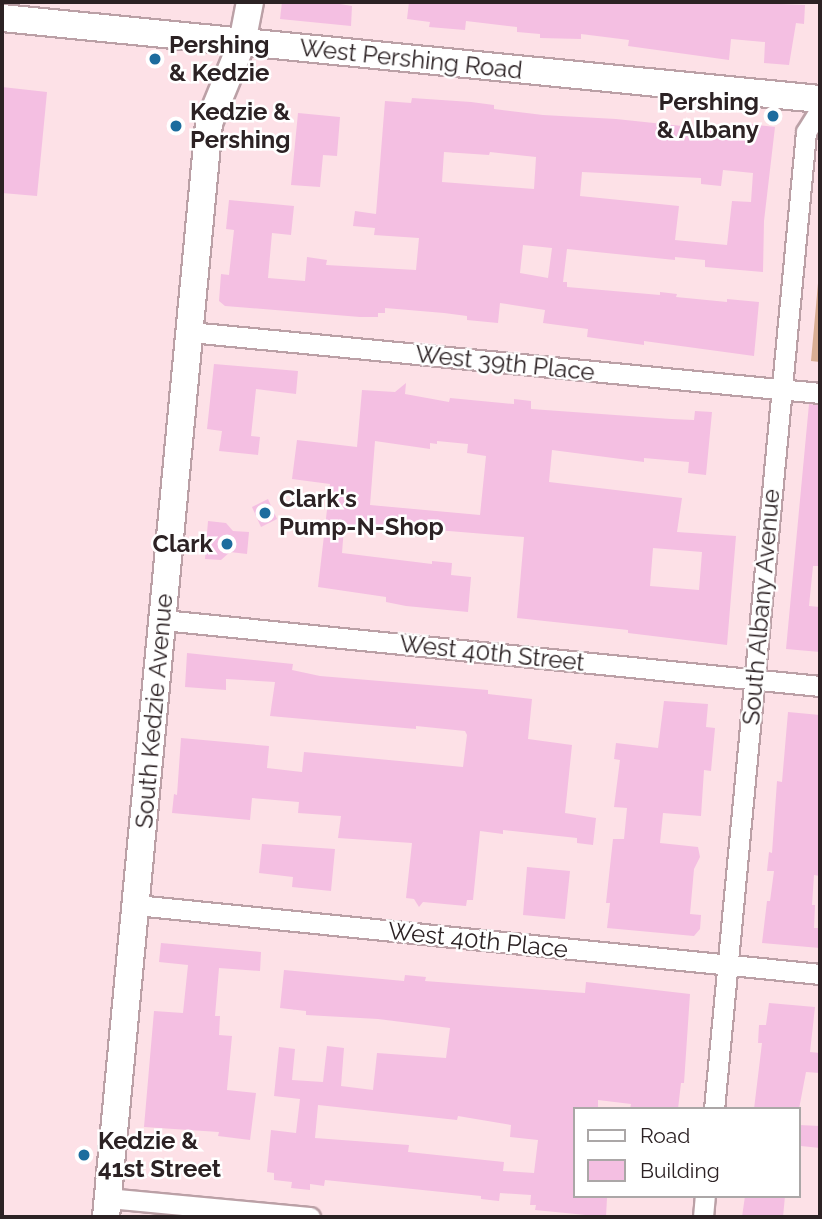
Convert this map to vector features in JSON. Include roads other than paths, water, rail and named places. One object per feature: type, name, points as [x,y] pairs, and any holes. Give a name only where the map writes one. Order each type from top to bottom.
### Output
[{"type":"main road","name":"South Kedzie Avenue","points":[[107,1207],[209,123],[242,43],[250,2]]},
{"type":"main road","name":"West Pershing Road","points":[[2,18],[820,99]]},
{"type":"street","name":"South Albany Avenue","points":[[714,1107],[806,132],[820,110]]},
{"type":"street","name":"West 39th Place","points":[[190,332],[820,393]]},
{"type":"street","name":"West 40th Street","points":[[163,620],[820,686]]},
{"type":"street","name":"West 40th Place","points":[[136,905],[820,974]]},
{"type":"street","points":[[704,1217],[705,1198]]},
{"type":"street","points":[[107,1207],[310,1217]]},
{"type":"place","name":"Pershing & Kedzie","points":[[155,59]]},
{"type":"place","name":"Pershing & Albany","points":[[773,116]]},
{"type":"place","name":"Kedzie & Pershing","points":[[176,126]]},
{"type":"place","name":"Clark's Pump-N-Shop","points":[[265,513]]},
{"type":"place","name":"Clark","points":[[227,544]]},
{"type":"place","name":"Kedzie & 41st Street","points":[[84,1155]]}]
